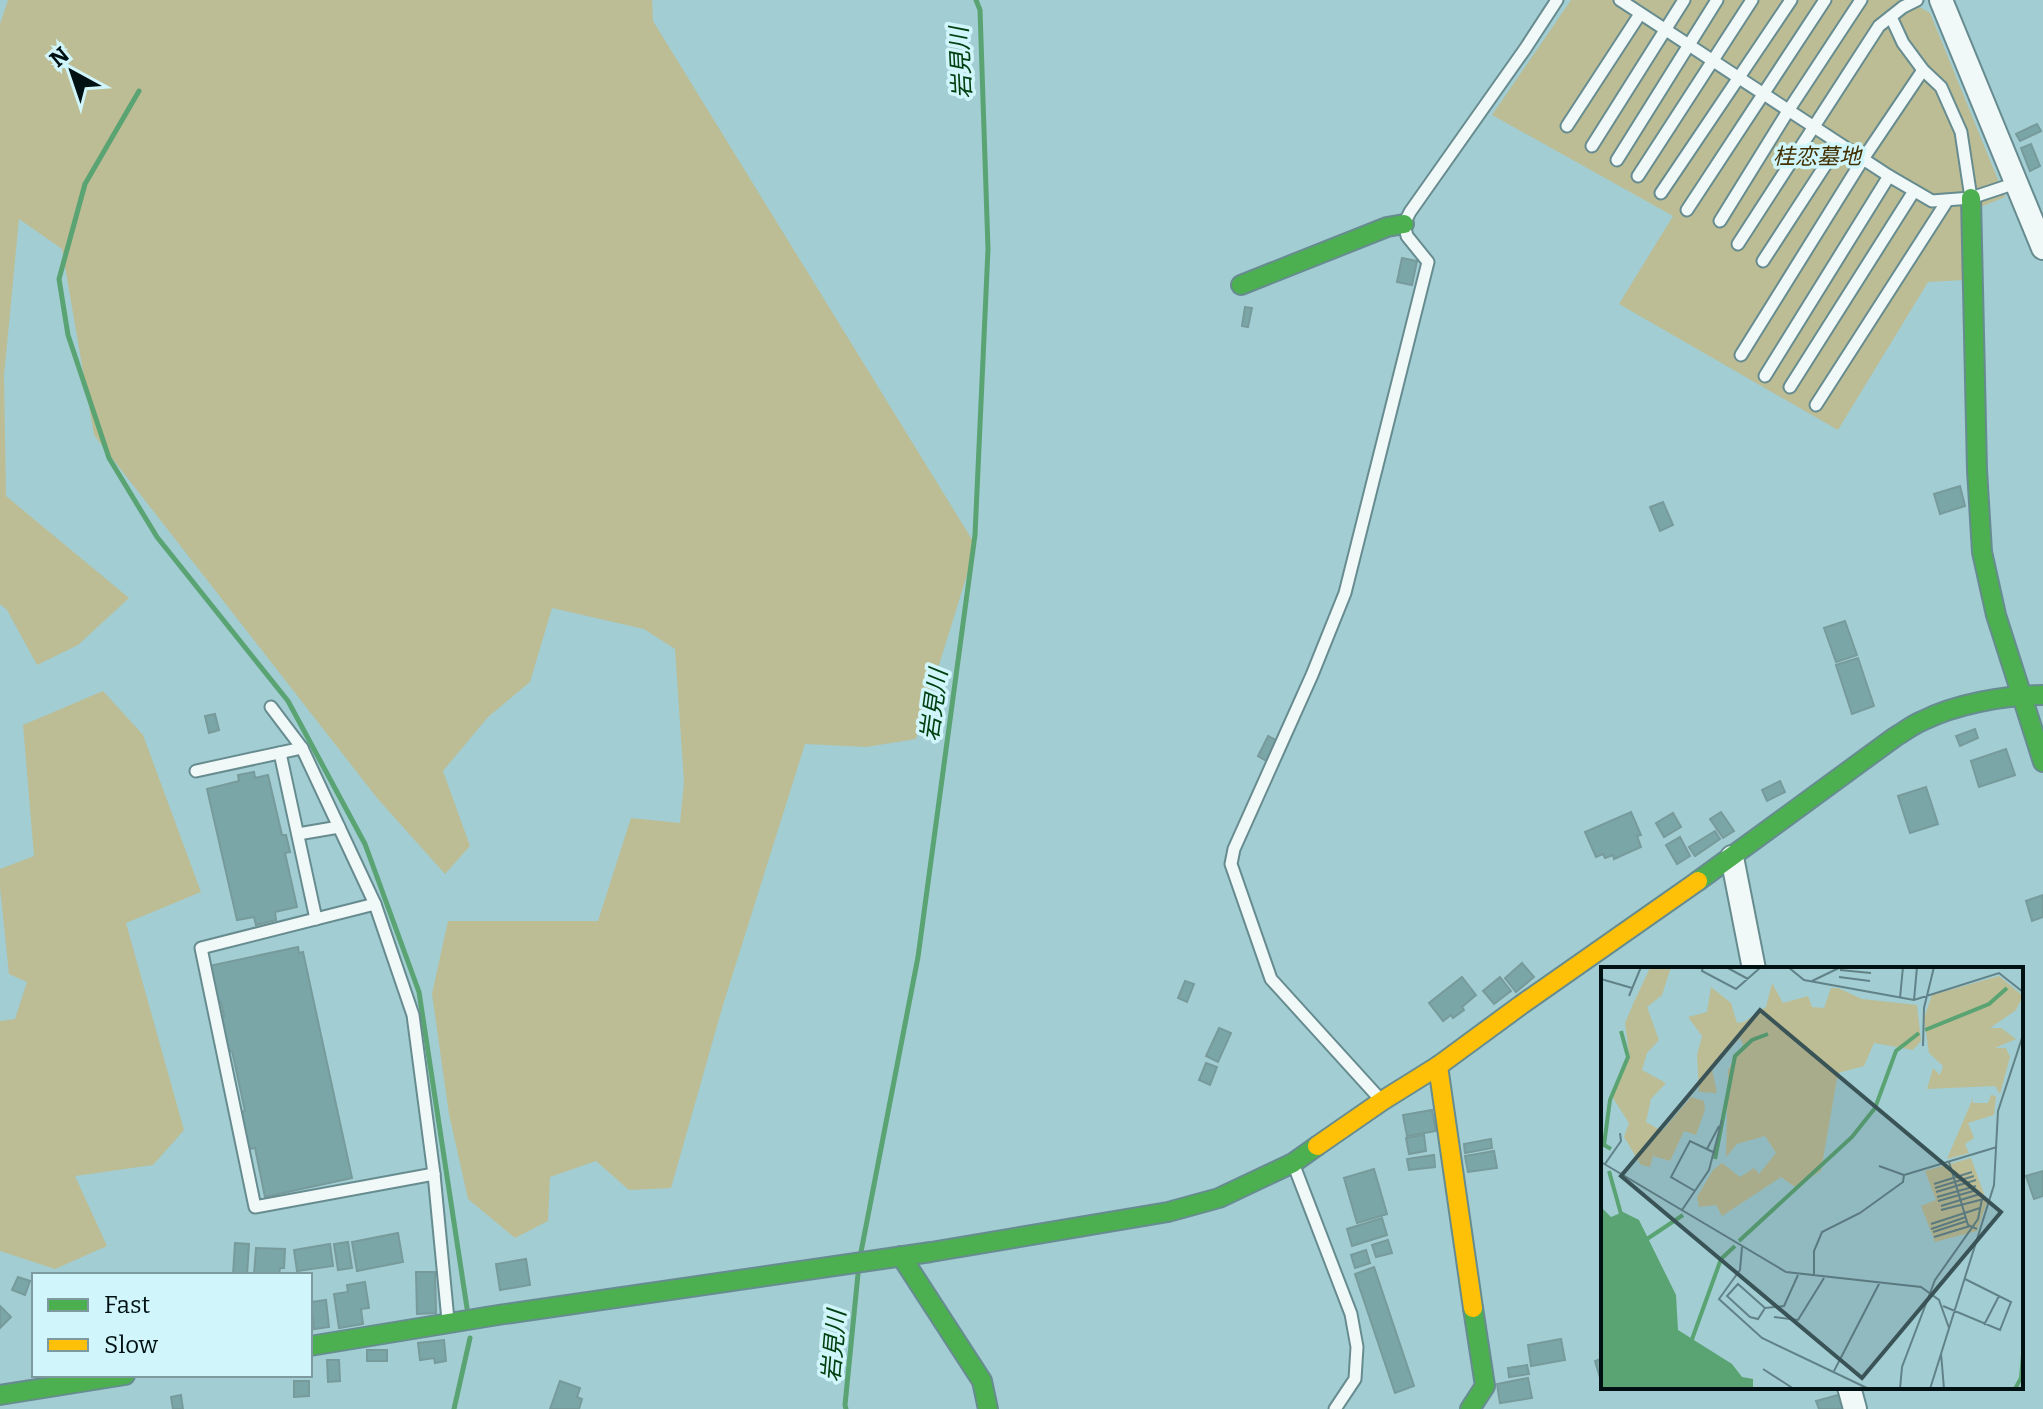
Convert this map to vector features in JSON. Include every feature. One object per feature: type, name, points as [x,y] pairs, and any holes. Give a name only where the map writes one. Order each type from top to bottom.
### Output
[{"type":"street","points":[[1941,0],[2043,248]]},
{"type":"street","points":[[1971,198],[1977,470],[1982,552],[1996,615],[2043,762]]},
{"type":"street","points":[[1241,285],[1387,227],[1404,224]]},
{"type":"street","points":[[312,1346],[901,1256],[1168,1212],[1219,1198],[1293,1163],[1438,1066],[1921,721],[1956,708],[2021,695],[2043,695]]},
{"type":"street","points":[[1732,857],[1754,967]]},
{"type":"street","points":[[1438,1066],[1485,1386],[1470,1409]]},
{"type":"street","points":[[901,1256],[982,1381],[988,1409]]},
{"type":"street","points":[[0,1395],[112,1377]]},
{"type":"street","points":[[1850,1389],[1855,1409]]},
{"type":"lane","points":[[1382,1101],[1271,979],[1231,864],[1234,849],[1345,593],[1428,262],[1407,236],[1404,224],[1557,0]]},
{"type":"lane","points":[[1620,0],[1839,144],[1932,201],[1971,198],[2016,183]]},
{"type":"lane","points":[[1592,146],[1684,0]]},
{"type":"lane","points":[[1617,160],[1717,0]]},
{"type":"lane","points":[[1638,176],[1752,0]]},
{"type":"lane","points":[[1661,193],[1791,0]]},
{"type":"lane","points":[[1687,210],[1825,0]]},
{"type":"lane","points":[[1720,221],[1861,0]]},
{"type":"lane","points":[[1891,0],[1903,7]]},
{"type":"lane","points":[[1738,244],[1879,26],[1917,0]]},
{"type":"lane","points":[[1567,126],[1640,14]]},
{"type":"lane","points":[[1891,17],[1903,43],[1923,70],[1941,87],[1961,132],[1971,198]]},
{"type":"lane","points":[[1741,355],[1863,159],[1923,70]]},
{"type":"lane","points":[[1763,261],[1839,144]]},
{"type":"lane","points":[[1765,376],[1889,176]]},
{"type":"lane","points":[[1790,387],[1914,191]]},
{"type":"lane","points":[[1816,405],[1947,201]]},
{"type":"lane","points":[[271,707],[302,748],[375,904],[413,1015],[434,1174],[448,1324]]},
{"type":"lane","points":[[196,771],[302,748]]},
{"type":"lane","points":[[280,753],[316,919]]},
{"type":"lane","points":[[298,834],[339,827]]},
{"type":"lane","points":[[375,904],[201,948],[255,1207],[434,1174]]},
{"type":"lane","points":[[1293,1163],[1351,1314],[1357,1347],[1355,1379],[1335,1409]]},
{"type":"green space","points":[[8,0],[652,0],[653,21],[976,546],[916,739],[866,747],[805,744],[723,1005],[671,1188],[629,1190],[596,1161],[550,1177],[548,1221],[515,1238],[468,1199],[449,1114],[432,994],[448,921],[598,921],[631,818],[680,823],[684,782],[675,649],[644,629],[552,608],[530,682],[488,717],[443,771],[470,846],[445,874],[377,798],[94,435],[62,249],[19,219],[4,376],[6,496],[129,598],[78,645],[37,665],[7,610],[0,604],[0,24]]},
{"type":"green space","name":"桂恋墓地","points":[[1571,0],[1907,0],[1930,13],[2005,197],[1963,214],[1964,280],[1928,282],[1838,430],[1619,304],[1673,216],[1492,115]]},
{"type":"green space","points":[[103,691],[143,735],[201,892],[126,923],[184,1130],[153,1165],[75,1176],[107,1246],[55,1269],[0,1251],[0,1021],[15,1019],[27,982],[9,974],[0,869],[34,856],[23,725]]},
{"type":"building","points":[[2037,124],[2041,131],[2020,141],[2016,134]]},
{"type":"building","points":[[2031,144],[2040,166],[2030,171],[2021,148]]},
{"type":"building","points":[[1402,258],[1417,261],[1412,285],[1397,282]]},
{"type":"building","points":[[1245,307],[1252,308],[1248,327],[1242,326]]},
{"type":"building","points":[[1960,486],[1965,506],[1940,514],[1934,494]]},
{"type":"building","points":[[1663,502],[1673,525],[1660,531],[1650,507]]},
{"type":"building","points":[[1845,621],[1857,655],[1836,662],[1824,628]]},
{"type":"building","points":[[1858,658],[1874,706],[1852,714],[1836,665]]},
{"type":"building","points":[[215,714],[219,730],[209,733],[205,716]]},
{"type":"building","points":[[1975,729],[1978,738],[1960,746],[1956,736]]},
{"type":"building","points":[[1268,736],[1280,742],[1270,763],[1258,756]]},
{"type":"building","points":[[2006,749],[2015,775],[1979,787],[1971,761]]},
{"type":"building","points":[[254,772],[255,778],[268,775],[282,835],[286,835],[290,852],[285,853],[297,907],[275,912],[276,920],[256,925],[254,917],[237,920],[207,789],[239,781],[238,775]]},
{"type":"building","points":[[1780,781],[1785,792],[1767,801],[1762,790]]},
{"type":"building","points":[[1926,787],[1938,824],[1910,833],[1898,796]]},
{"type":"building","points":[[1631,812],[1641,835],[1637,836],[1641,847],[1614,859],[1613,855],[1596,857],[1585,832]]},
{"type":"building","points":[[1721,812],[1734,831],[1723,838],[1710,819]]},
{"type":"building","points":[[1673,813],[1681,827],[1664,837],[1656,823]]},
{"type":"building","points":[[1715,831],[1720,839],[1695,856],[1689,847]]},
{"type":"building","points":[[1680,837],[1690,856],[1677,864],[1666,845]]},
{"type":"building","points":[[2043,895],[2043,917],[2032,921],[2026,901]]},
{"type":"building","points":[[298,947],[299,953],[303,952],[352,1178],[265,1197],[255,1148],[249,1149],[241,1112],[245,1111],[232,1051],[228,1052],[221,1002],[217,1003],[209,966]]},
{"type":"building","points":[[1522,963],[1534,977],[1516,992],[1505,978]]},
{"type":"building","points":[[1462,977],[1476,995],[1462,1007],[1464,1010],[1443,1021],[1429,1003]]},
{"type":"building","points":[[1500,977],[1511,991],[1494,1004],[1483,991]]},
{"type":"building","points":[[1185,981],[1194,984],[1187,1002],[1178,998]]},
{"type":"building","points":[[1219,1028],[1231,1033],[1218,1062],[1206,1056]]},
{"type":"building","points":[[1206,1063],[1217,1067],[1210,1085],[1199,1080]]},
{"type":"building","points":[[1432,1110],[1436,1131],[1407,1136],[1403,1115]]},
{"type":"building","points":[[1424,1135],[1426,1151],[1409,1154],[1406,1138]]},
{"type":"building","points":[[1491,1139],[1492,1148],[1465,1153],[1464,1144]]},
{"type":"building","points":[[1494,1151],[1497,1168],[1468,1172],[1465,1156]]},
{"type":"building","points":[[1434,1155],[1435,1167],[1409,1170],[1407,1159]]},
{"type":"building","points":[[1374,1169],[1387,1214],[1357,1223],[1344,1178]]},
{"type":"building","points":[[2043,1171],[2043,1196],[2034,1199],[2026,1176]]},
{"type":"building","points":[[1382,1218],[1387,1235],[1352,1246],[1347,1229]]},
{"type":"building","points":[[398,1233],[403,1262],[357,1271],[352,1242]]},
{"type":"building","points":[[1388,1240],[1392,1253],[1376,1257],[1372,1245]]},
{"type":"building","points":[[348,1242],[352,1268],[338,1270],[334,1244]]},
{"type":"building","points":[[235,1243],[249,1244],[247,1273],[233,1273]]},
{"type":"building","points":[[330,1244],[333,1266],[297,1271],[294,1250]]},
{"type":"building","points":[[256,1248],[285,1249],[284,1268],[280,1268],[279,1273],[254,1273]]},
{"type":"building","points":[[1366,1250],[1370,1263],[1355,1268],[1351,1255]]},
{"type":"building","points":[[526,1259],[530,1285],[500,1290],[496,1264]]},
{"type":"building","points":[[1374,1267],[1414,1386],[1395,1393],[1355,1274]]},
{"type":"building","points":[[416,1272],[435,1272],[436,1313],[417,1314]]},
{"type":"building","points":[[18,1277],[30,1281],[25,1295],[12,1290]]},
{"type":"building","points":[[365,1282],[369,1308],[361,1309],[363,1324],[339,1328],[334,1294],[348,1292],[347,1285]]},
{"type":"building","points":[[326,1300],[329,1327],[314,1329],[312,1302]]},
{"type":"building","points":[[0,1306],[11,1317],[0,1328]]},
{"type":"building","points":[[1561,1339],[1565,1360],[1531,1366],[1528,1345]]},
{"type":"building","points":[[444,1340],[446,1361],[435,1363],[434,1358],[420,1360],[418,1343]]},
{"type":"building","points":[[367,1350],[387,1350],[387,1361],[367,1361]]},
{"type":"building","points":[[1601,1359],[1601,1381],[1595,1361]]},
{"type":"building","points":[[327,1360],[339,1360],[340,1381],[328,1382]]},
{"type":"building","points":[[1527,1365],[1529,1374],[1509,1377],[1508,1368]]},
{"type":"building","points":[[1528,1378],[1532,1398],[1500,1403],[1497,1384]]},
{"type":"building","points":[[294,1381],[309,1381],[309,1396],[294,1397]]},
{"type":"building","points":[[560,1381],[580,1388],[577,1397],[582,1399],[579,1409],[550,1409]]},
{"type":"building","points":[[1842,1394],[1846,1409],[1819,1409],[1816,1401]]},
{"type":"building","points":[[181,1395],[183,1409],[173,1409],[171,1397]]},
{"type":"waterway","name":"岩見川","points":[[861,1252],[918,957],[975,535],[988,249],[980,10],[976,0]]},
{"type":"waterway","points":[[139,91],[85,184],[59,279],[68,335],[109,458],[157,537],[288,701],[365,844],[419,992],[467,1308]]},
{"type":"waterway","name":"岩見川","points":[[846,1409],[858,1274]]},
{"type":"waterway","points":[[454,1409],[470,1338]]},
{"type":"traffic: fast","points":[[1971,198],[1977,470],[1982,552],[1996,615],[2043,762]]},
{"type":"traffic: fast","points":[[1241,285],[1387,227],[1404,224]]},
{"type":"traffic: fast","points":[[1698,881],[1915,724],[1981,702],[2043,695]]},
{"type":"traffic: fast","points":[[312,1346],[498,1315],[931,1252],[1168,1212],[1219,1198],[1293,1163],[1317,1146]]},
{"type":"traffic: fast","points":[[901,1256],[982,1381],[988,1409]]},
{"type":"traffic: fast","points":[[1470,1409],[1485,1386],[1473,1308]]},
{"type":"traffic: fast","points":[[0,1395],[112,1377]]},
{"type":"traffic: slow","points":[[1317,1146],[1438,1066],[1698,881]]},
{"type":"traffic: slow","points":[[1438,1066],[1473,1308]]}]
